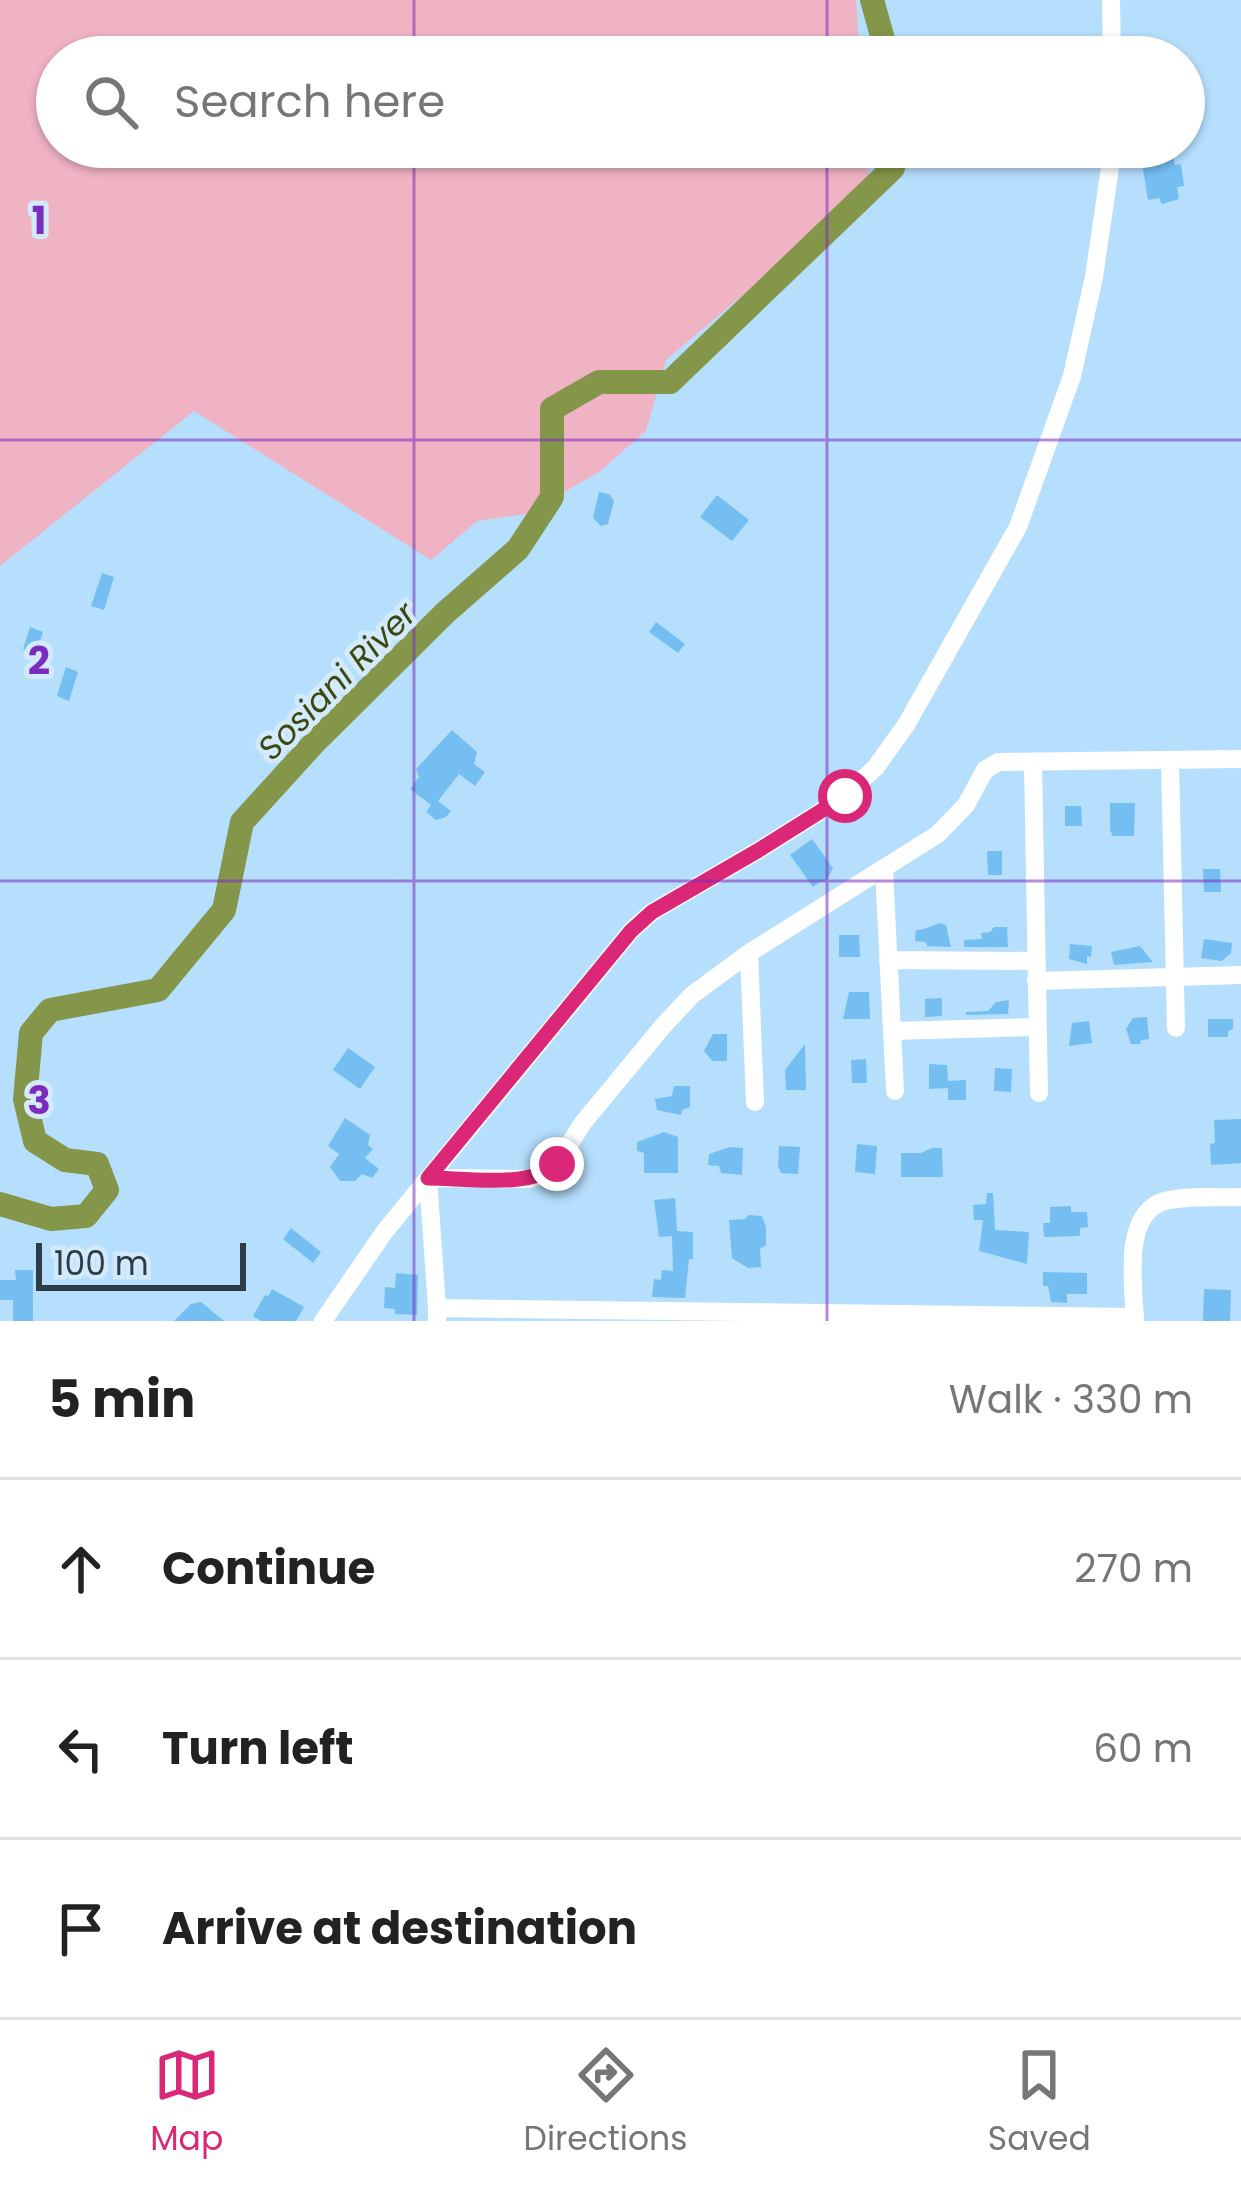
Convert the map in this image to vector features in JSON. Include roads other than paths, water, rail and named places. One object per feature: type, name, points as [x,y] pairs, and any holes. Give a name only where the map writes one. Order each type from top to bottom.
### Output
[{"type":"street","points":[[1111,0],[1112,36]]},
{"type":"street","points":[[322,1321],[386,1231],[631,931],[652,912],[845,796],[876,767],[906,725],[1018,527],[1072,376],[1094,277],[1110,168]]},
{"type":"street","points":[[428,1178],[529,1179],[547,1174],[582,1124],[692,995],[749,953],[938,834],[966,805],[985,770],[998,762],[1241,759]]},
{"type":"street","points":[[1170,760],[1176,1028]]},
{"type":"street","points":[[1033,763],[1039,1093]]},
{"type":"street","points":[[884,870],[895,1091]]},
{"type":"street","points":[[749,953],[754,1102]]},
{"type":"street","points":[[888,960],[1036,971],[1241,975]]},
{"type":"street","points":[[892,1030],[1037,1027]]},
{"type":"street","points":[[428,1178],[437,1314],[1135,1319],[1133,1245],[1150,1208],[1174,1200],[1241,1197]]},
{"type":"waterway","name":"Sosiani River","points":[[872,0],[882,36]]},
{"type":"waterway","name":"Sosiani River","points":[[0,1204],[51,1219],[86,1216],[107,1190],[97,1164],[65,1160],[35,1141],[25,1099],[31,1033],[50,1010],[158,990],[224,910],[242,822],[445,613],[518,549],[552,497],[552,409],[599,382],[670,382],[893,168]]}]
